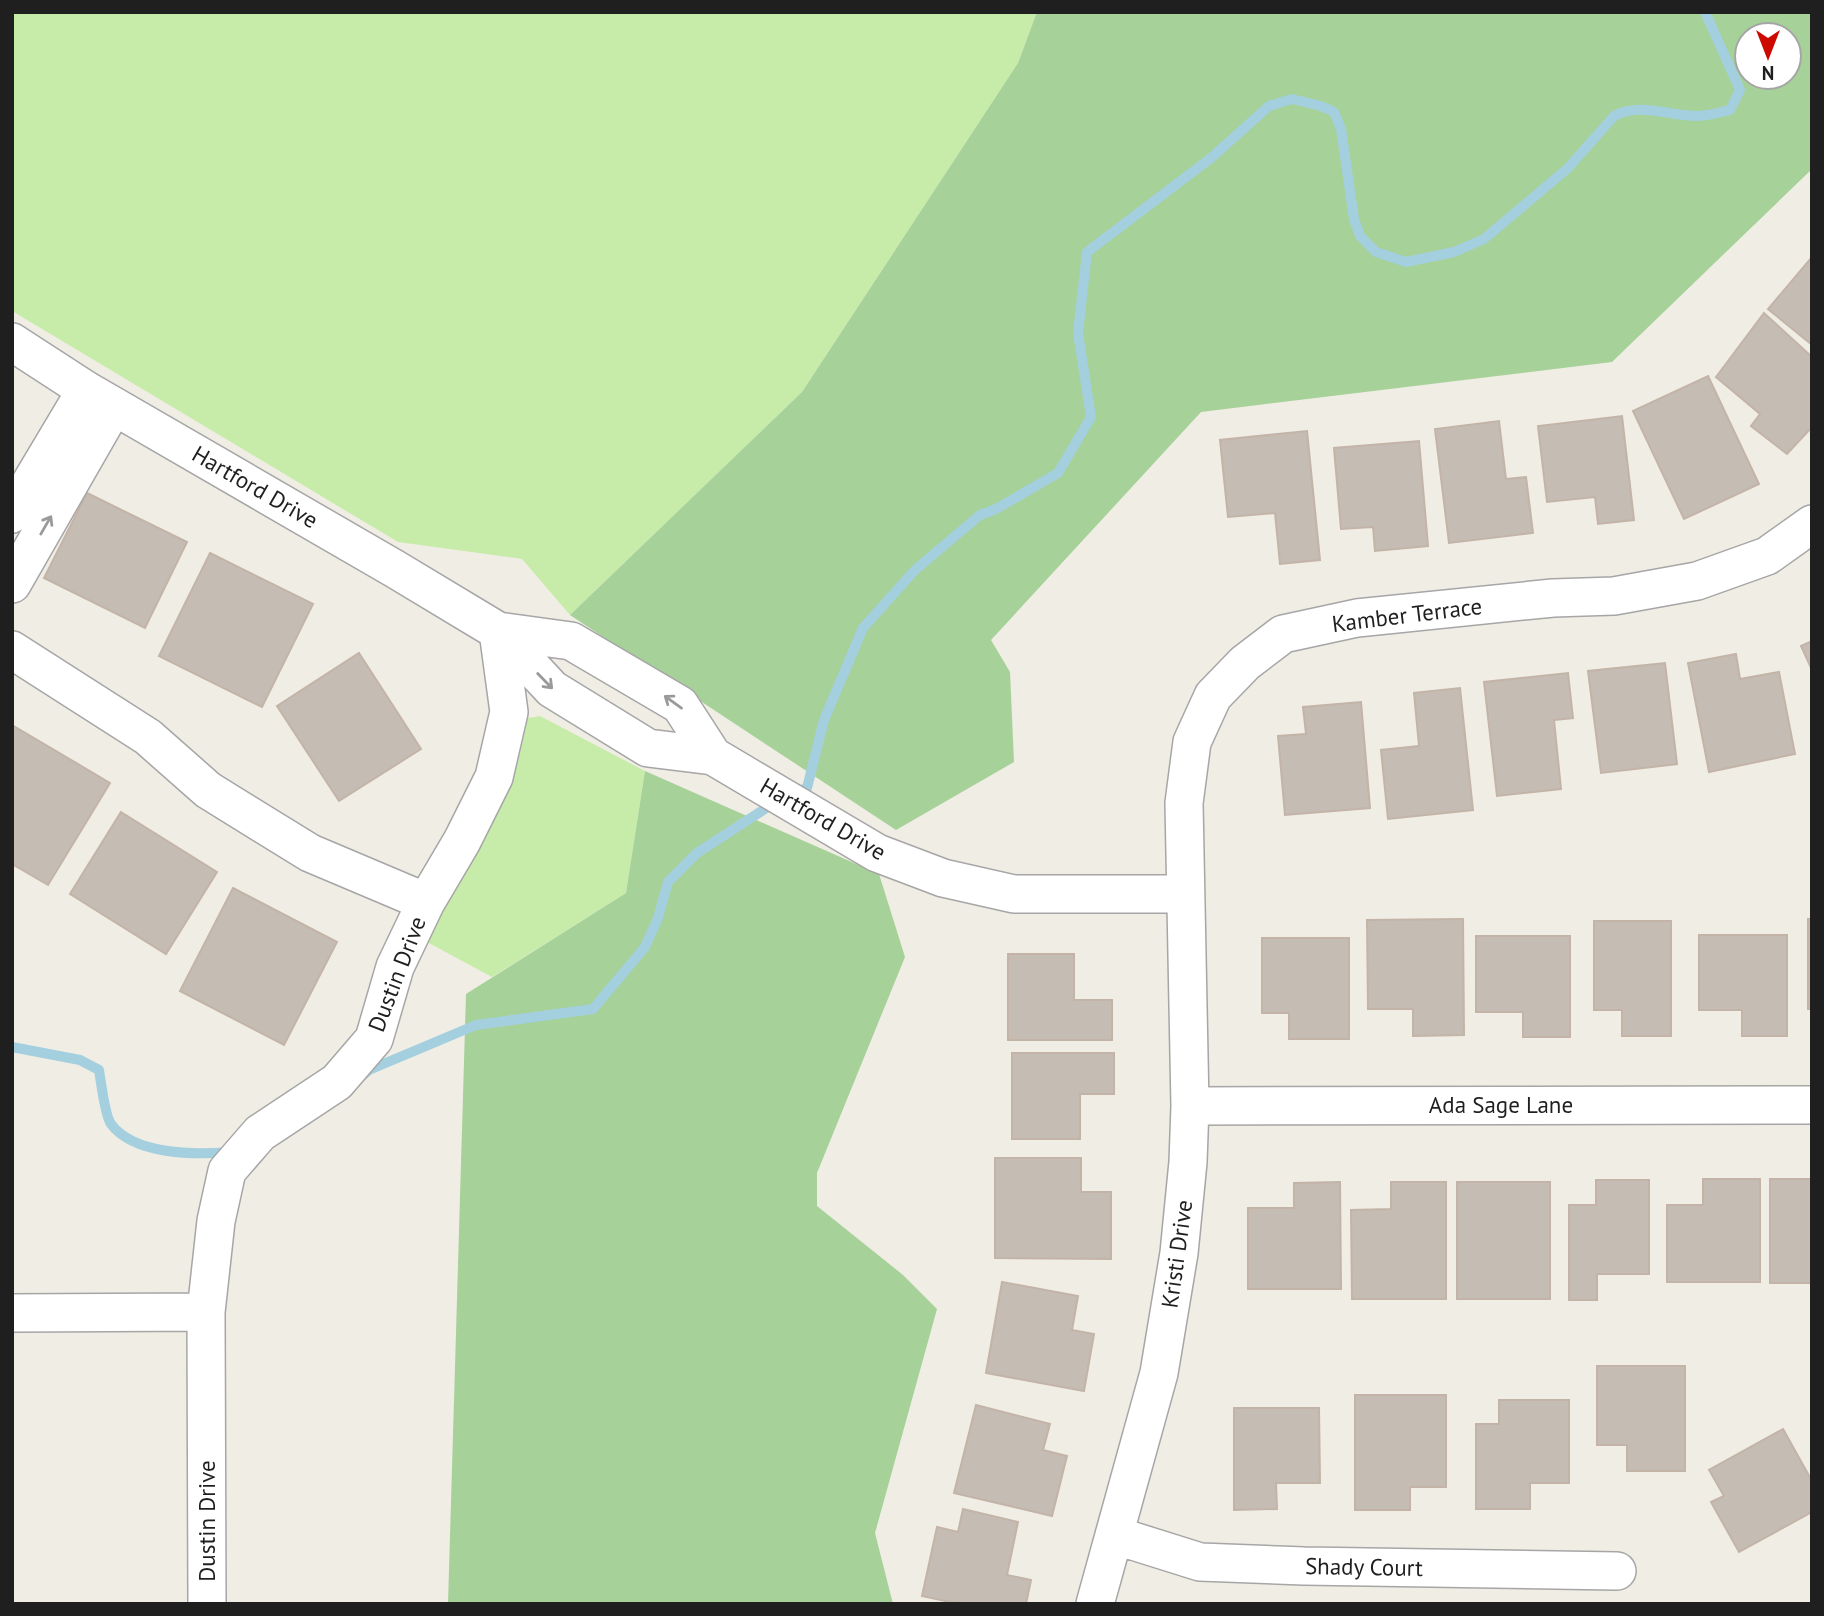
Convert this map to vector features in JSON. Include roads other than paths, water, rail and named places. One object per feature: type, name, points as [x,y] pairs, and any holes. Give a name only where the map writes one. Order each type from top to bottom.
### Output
[{"type":"street","name":"Hartford Drive","points":[[12,342],[100,398],[498,631],[552,689],[648,748],[713,756],[877,853],[943,878],[1014,894],[1185,894]]},
{"type":"street","points":[[12,514],[100,398]]},
{"type":"street","points":[[12,584],[100,398]]},
{"type":"street","name":"Kamber Terrace","points":[[1185,894],[1184,803],[1192,742],[1213,696],[1245,663],[1283,634],[1357,618],[1553,598],[1614,596],[1697,581],[1768,556],[1812,524]]},
{"type":"street","name":"Hartford Drive","points":[[498,631],[571,641],[680,705],[713,756]]},
{"type":"street","name":"Dustin Drive","points":[[207,1604],[206,1312],[216,1221],[227,1171],[260,1133],[337,1082],[374,1039],[396,967],[426,902],[462,841],[494,778],[509,712],[498,631]]},
{"type":"street","points":[[12,650],[148,737],[208,790],[310,853],[426,902]]},
{"type":"street","name":"Kristi Drive","points":[[1095,1604],[1159,1373],[1179,1253],[1188,1162],[1189,1106],[1185,894]]},
{"type":"street","name":"Ada Sage Lane","points":[[1189,1106],[1812,1105]]},
{"type":"street","points":[[12,1313],[206,1312]]},
{"type":"street","name":"Shady Court","points":[[1114,1535],[1200,1562],[1617,1571]]},
{"type":"waterway","points":[[792,794],[807,788],[824,720],[863,628],[915,570],[980,515],[996,509],[1058,473],[1091,417],[1078,333],[1087,252],[1211,158],[1269,106],[1292,99],[1334,112],[1341,129],[1354,219],[1360,236],[1376,252],[1406,262],[1454,252],[1484,239],[1568,168],[1614,116],[1634,110],[1697,116],[1730,110],[1740,90],[1705,12]]},
{"type":"waterway","points":[[362,1076],[369,1070],[476,1025],[593,1009],[645,947],[658,918],[668,882],[697,853],[777,801]]},
{"type":"waterway","points":[[12,1047],[80,1060],[99,1070],[109,1120],[121,1134],[134,1142],[183,1153],[230,1152]]}]
